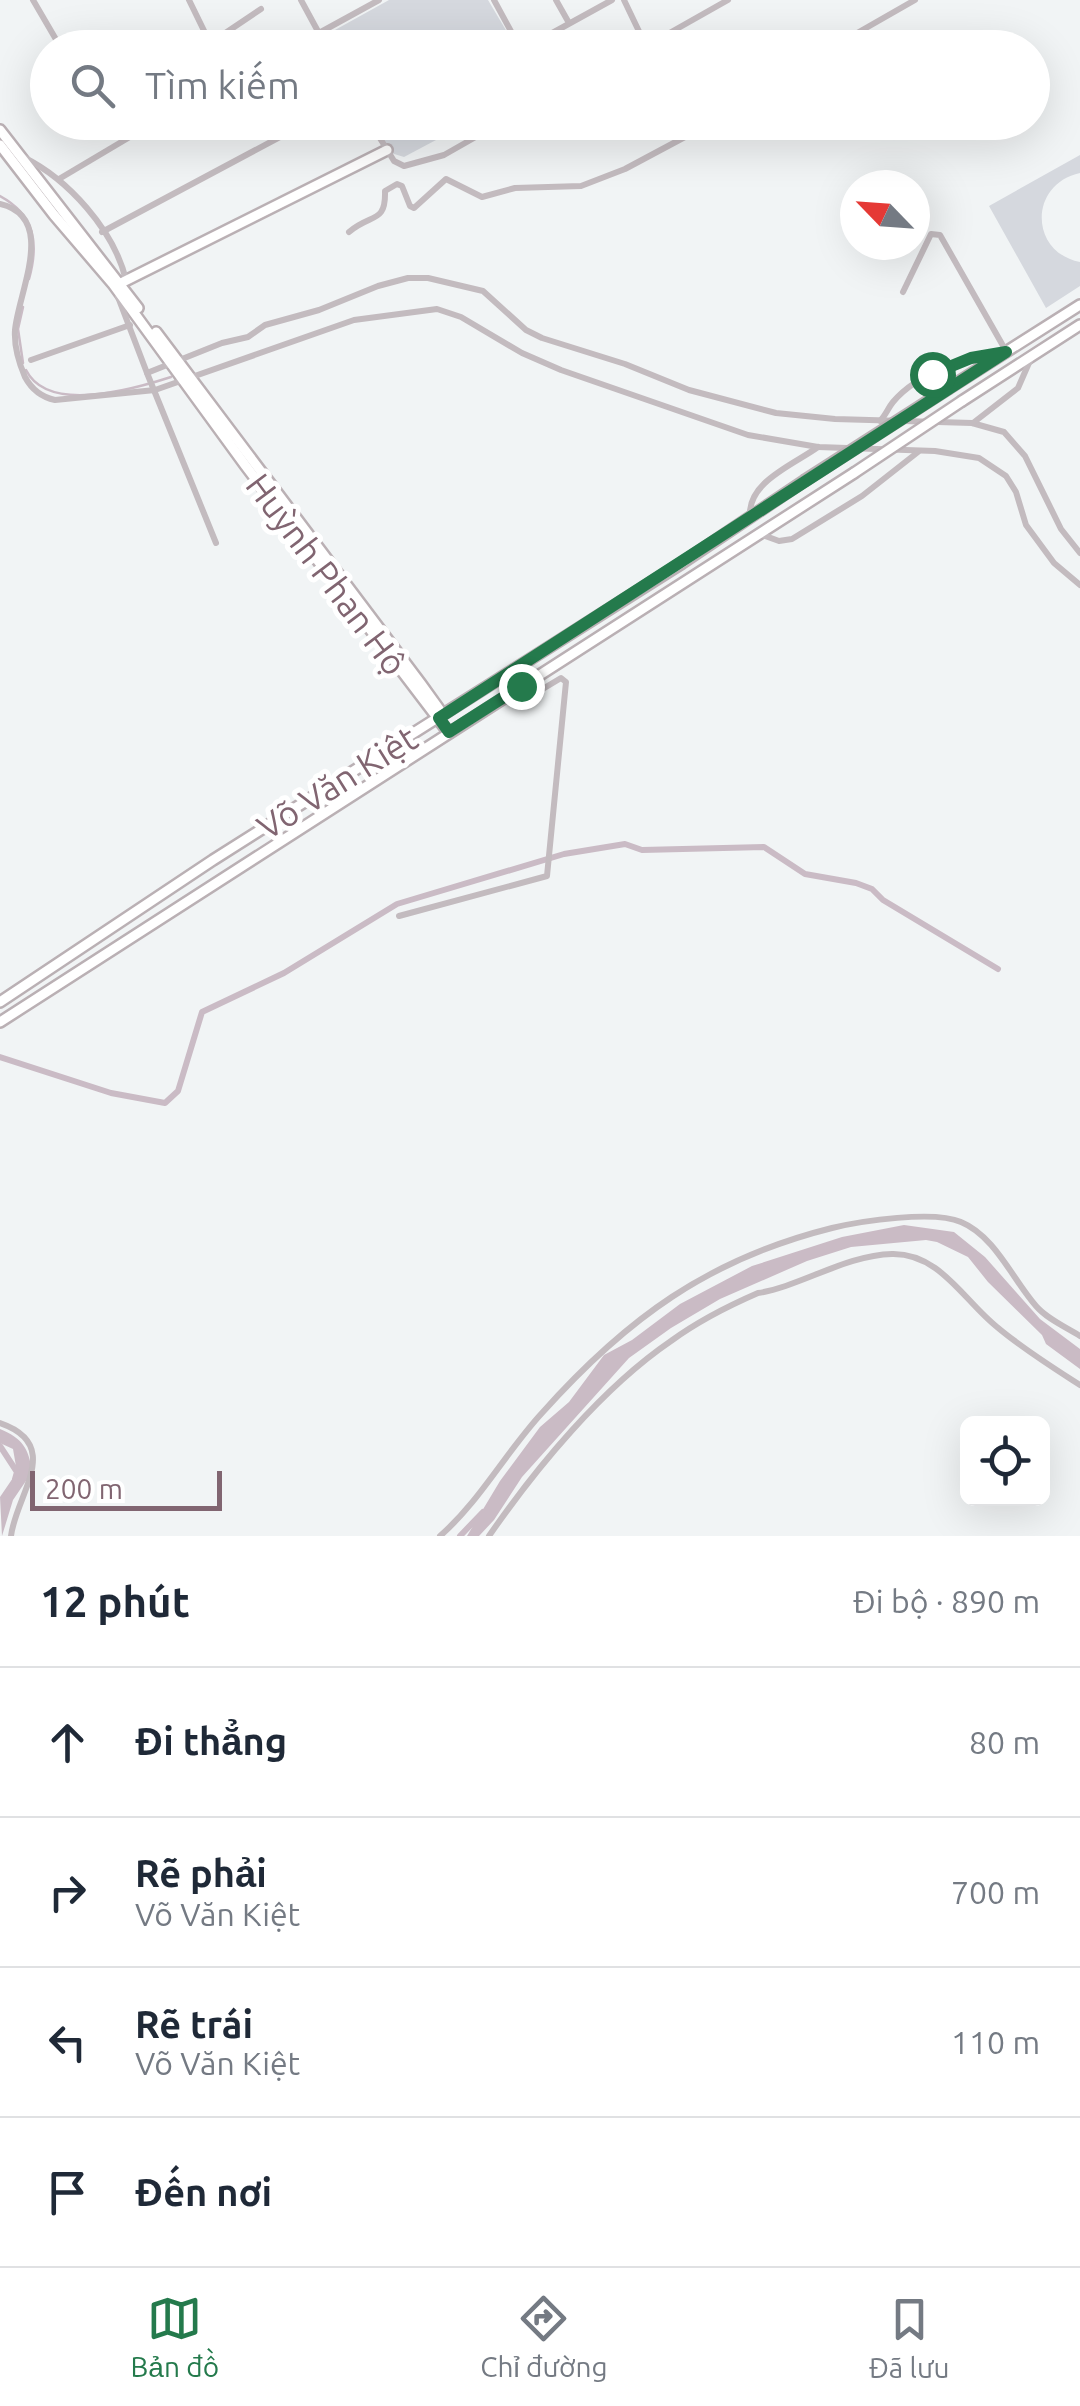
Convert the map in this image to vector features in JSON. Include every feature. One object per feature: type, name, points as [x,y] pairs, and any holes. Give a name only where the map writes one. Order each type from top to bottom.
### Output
[{"type":"main road","name":"Huỳnh Phan Hộ","points":[[0,130],[120,282],[431,714],[438,716],[449,732]]},
{"type":"main road","name":"Huỳnh Phan Hộ","points":[[0,145],[54,215],[120,282]]},
{"type":"main road","points":[[120,282],[387,150]]},
{"type":"main road","name":"Võ Văn Kiệt","points":[[0,1002],[213,860],[1080,305]]},
{"type":"main road","name":"Võ Văn Kiệt","points":[[0,1022],[1080,325]]},
{"type":"main road","points":[[41,975],[49,990]]},
{"type":"street","points":[[32,0],[50,30]]},
{"type":"street","points":[[189,0],[200,30]]},
{"type":"street","points":[[301,0],[317,30]]},
{"type":"street","points":[[326,30],[379,0]]},
{"type":"street","points":[[494,0],[512,30]]},
{"type":"street","points":[[556,0],[568,24]]},
{"type":"street","points":[[557,30],[612,0]]},
{"type":"street","points":[[624,0],[637,30]]},
{"type":"street","points":[[675,30],[728,0]]},
{"type":"street","points":[[863,30],[915,0]]},
{"type":"street","points":[[230,30],[261,10]]},
{"type":"street","points":[[60,179],[125,140]]},
{"type":"street","points":[[102,232],[274,140]]},
{"type":"street","points":[[381,140],[400,166],[397,184]]},
{"type":"street","points":[[400,166],[444,155],[470,140]]},
{"type":"street","points":[[397,184],[414,208],[446,180],[482,197],[515,188],[581,186],[625,170],[679,140]]},
{"type":"street","points":[[18,154],[60,179],[102,232],[122,266],[120,282],[130,325],[161,412],[216,543]]},
{"type":"street","points":[[349,232],[384,212],[385,190],[397,184]]},
{"type":"street","points":[[0,204],[20,214],[31,234],[32,251],[15,338],[23,372],[32,388],[44,398],[154,389],[354,320],[436,310],[470,321],[530,358],[650,403],[764,439],[972,456],[998,468],[1016,490],[1026,525],[1054,563],[1080,585]]},
{"type":"street","points":[[880,421],[890,405],[932,374],[971,358],[1006,352],[940,235],[931,234],[903,292]]},
{"type":"street","points":[[147,374],[222,343],[248,337],[265,325],[319,310],[378,286],[428,278],[483,291],[526,330],[542,338],[625,364],[689,390],[776,413],[972,424],[1004,432],[1016,442],[1061,529],[1080,554]]},
{"type":"street","points":[[31,360],[130,325]]},
{"type":"street","points":[[972,424],[1018,388],[1033,355]]},
{"type":"street","points":[[750,517],[754,494],[818,446]]},
{"type":"street","points":[[760,534],[779,541],[792,540],[862,496],[920,451]]},
{"type":"street","points":[[398,916],[543,878],[549,866],[566,682],[561,678],[535,695],[521,686]]},
{"type":"street","points":[[440,1536],[457,1521],[541,1414],[608,1344],[684,1287],[720,1268],[810,1234],[894,1218],[960,1221],[996,1252],[1040,1311],[1080,1336]]},
{"type":"street","points":[[489,1536],[564,1440],[628,1376],[669,1342],[758,1292],[834,1266],[891,1254],[929,1264],[949,1278],[995,1326],[1080,1385]]},
{"type":"street","points":[[0,1423],[19,1432],[33,1452],[32,1474],[11,1536]]},
{"type":"shaded area","points":[[389,0],[488,0],[506,30],[335,30]]},
{"type":"shaded area","points":[[384,140],[436,140],[404,157],[391,153]]},
{"type":"shaded area","points":[[1080,155],[1080,173],[1051,190],[1042,218],[1051,245],[1063,256],[1080,262],[1080,286],[1046,308],[989,206]]},
{"type":"shaded area","points":[[904,1225],[954,1232],[985,1257],[1040,1319],[1080,1349],[1080,1369],[1046,1344],[1042,1335],[968,1257],[926,1240],[851,1247],[807,1261],[720,1299],[629,1358],[522,1477],[494,1520],[479,1536],[467,1536],[500,1481],[540,1427],[569,1402],[604,1355],[632,1340],[680,1304],[752,1266],[842,1237]]},
{"type":"shaded area","points":[[0,1429],[23,1445],[32,1472],[13,1500],[2,1536],[0,1497],[17,1472],[13,1449],[0,1443]]},
{"type":"waterway","points":[[0,196],[21,212],[31,231],[34,254],[29,279]]},
{"type":"waterway","points":[[23,307],[18,329],[23,363]]},
{"type":"waterway","points":[[26,370],[37,383],[72,395],[115,392],[171,377]]},
{"type":"waterway","points":[[0,1057],[111,1093],[165,1103],[178,1091],[202,1012],[284,973],[397,904],[564,854],[625,844],[642,850],[764,847],[805,874],[872,889],[883,900],[998,969]]},
{"type":"waterway","points":[[0,1446],[17,1472],[15,1479]]},
{"type":"waterway","points":[[460,1536],[483,1512]]},
{"type":"route","points":[[521,686],[449,732],[439,718],[1006,352],[971,358],[932,374]]}]
